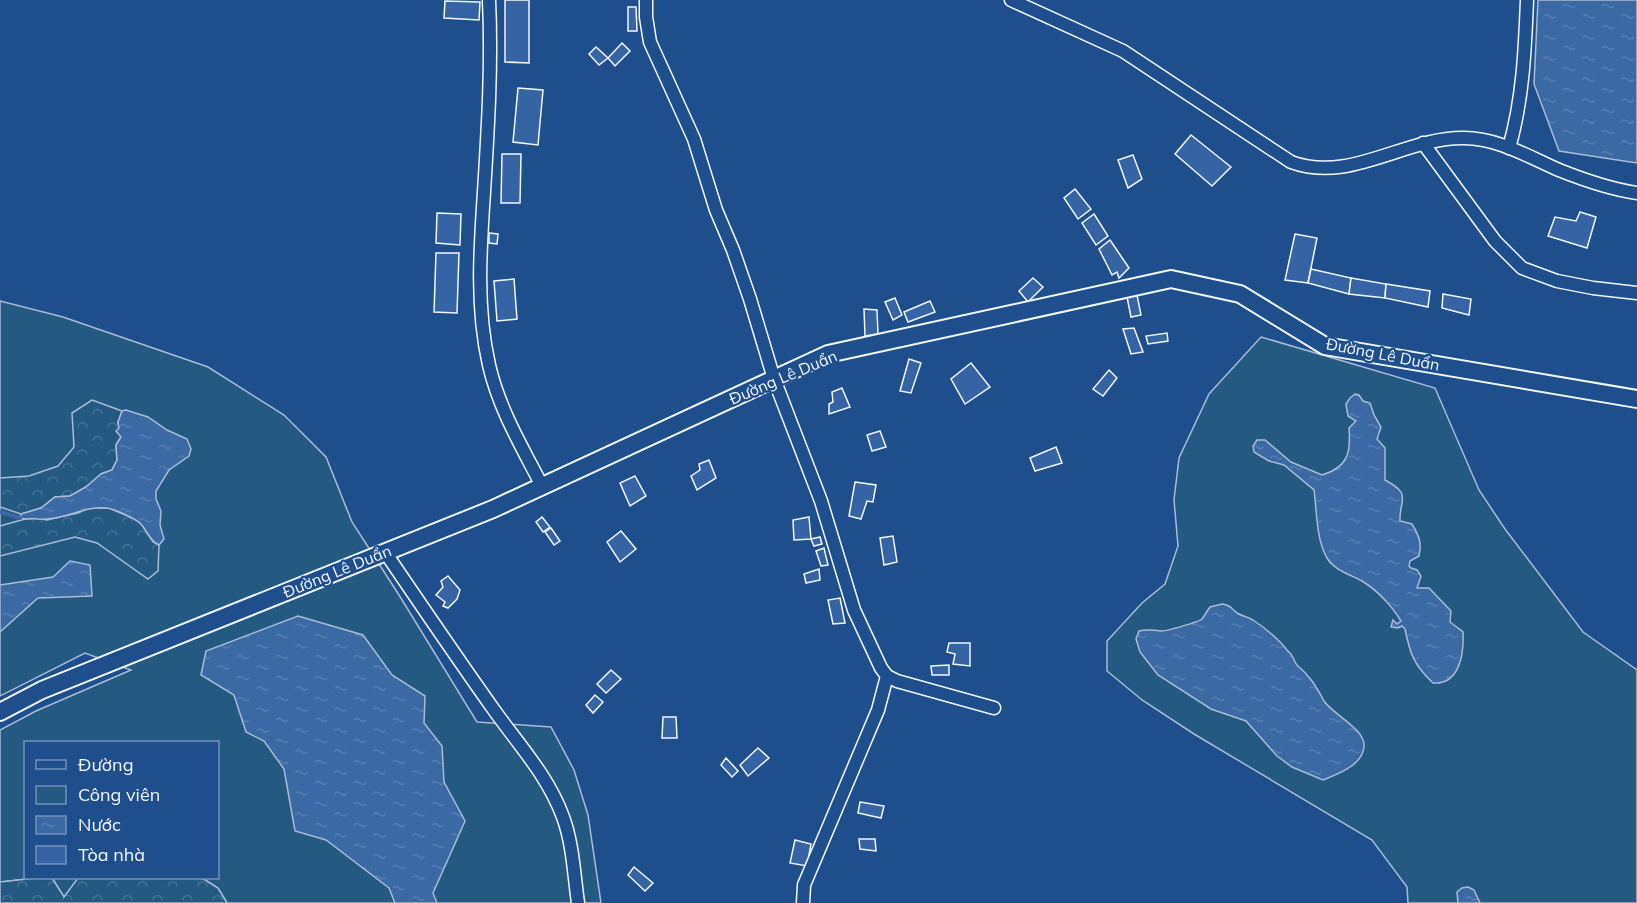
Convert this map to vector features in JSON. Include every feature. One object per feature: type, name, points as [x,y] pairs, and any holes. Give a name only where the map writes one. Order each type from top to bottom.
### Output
[{"type":"main road","name":"Đường Lê Duẩn","points":[[0,712],[42,690],[493,509],[828,354],[1172,279],[1240,294],[1325,346],[1637,399]]},
{"type":"street","points":[[489,0],[491,41],[479,248],[483,329],[489,366],[505,414],[542,486]]},
{"type":"street","points":[[646,0],[650,42],[694,140],[716,210],[750,298],[774,379],[821,501],[854,610],[881,668],[887,676],[915,687],[994,708]]},
{"type":"street","points":[[1011,0],[1123,51],[1291,162],[1332,169],[1423,143],[1466,138],[1509,148],[1592,183],[1637,193]]},
{"type":"street","points":[[1509,148],[1520,100],[1527,0]]},
{"type":"street","points":[[1423,143],[1489,233],[1522,268],[1557,281],[1637,293]]},
{"type":"street","points":[[385,552],[438,631],[507,728],[528,753],[548,784],[564,818],[578,903]]},
{"type":"street","points":[[803,903],[804,885],[878,710],[887,676]]},
{"type":"green space","points":[[0,301],[63,317],[208,367],[284,415],[326,457],[352,522],[477,722],[551,727],[574,770],[588,815],[601,903],[227,903],[218,888],[204,879],[219,879],[219,741],[24,741],[24,879],[27,879],[0,882],[0,730],[36,711],[131,670],[85,653],[0,696]]},
{"type":"green space","points":[[1261,337],[1435,388],[1479,490],[1505,529],[1583,632],[1637,670],[1637,903],[1408,903],[1407,887],[1372,840],[1194,734],[1142,700],[1107,671],[1107,641],[1142,603],[1165,584],[1178,546],[1174,500],[1179,458],[1209,394]]},
{"type":"green space","points":[[92,400],[122,411],[118,422],[121,437],[116,445],[117,460],[112,470],[101,474],[86,487],[70,496],[55,497],[41,508],[21,514],[0,507],[0,478],[29,476],[58,466],[74,447],[72,413]]},
{"type":"green space","points":[[89,508],[109,508],[135,519],[142,525],[153,542],[159,545],[158,571],[148,579],[97,543],[75,537],[0,556],[0,526],[25,519],[47,520]]},
{"type":"green space","points":[[53,879],[81,879],[64,897]]},
{"type":"green space","points":[[53,879],[64,897],[77,879],[204,879],[218,888],[227,903],[0,903],[0,882]]},
{"type":"water","points":[[1538,0],[1637,0],[1637,163],[1559,151],[1534,84]]},
{"type":"water","points":[[1355,394],[1359,395],[1363,401],[1370,403],[1381,427],[1377,439],[1385,448],[1385,480],[1394,485],[1402,494],[1400,521],[1412,524],[1419,539],[1419,556],[1410,561],[1409,566],[1417,570],[1421,576],[1417,588],[1429,588],[1451,611],[1450,622],[1463,632],[1463,649],[1458,666],[1449,679],[1442,682],[1433,683],[1417,665],[1405,629],[1402,626],[1391,627],[1393,620],[1397,624],[1401,621],[1384,599],[1362,581],[1338,569],[1327,558],[1319,534],[1314,490],[1284,465],[1269,461],[1254,452],[1253,446],[1257,440],[1265,440],[1291,462],[1322,475],[1331,472],[1342,463],[1348,452],[1349,428],[1356,421],[1348,416],[1346,404]]},
{"type":"water","points":[[126,410],[148,417],[167,430],[187,439],[191,449],[189,456],[169,470],[156,491],[164,539],[159,545],[138,522],[107,508],[90,509],[57,518],[20,518],[21,514],[41,508],[55,497],[70,496],[86,487],[101,474],[112,470],[117,460],[116,445],[121,437],[116,431],[119,428],[118,422],[122,411]]},
{"type":"water","points":[[70,561],[90,565],[92,596],[38,598],[0,632],[0,585],[53,577]]},
{"type":"water","points":[[1222,604],[1253,620],[1280,642],[1296,664],[1306,673],[1328,706],[1360,734],[1364,747],[1362,754],[1354,764],[1323,780],[1292,767],[1277,756],[1246,721],[1211,709],[1158,675],[1140,652],[1136,639],[1139,631],[1162,631],[1189,624],[1202,619],[1210,607]]},
{"type":"water","points":[[298,616],[363,635],[392,675],[425,696],[424,723],[442,746],[444,782],[465,821],[433,893],[437,903],[395,903],[389,888],[326,840],[295,831],[284,769],[264,741],[246,732],[234,695],[201,675],[206,651]]},
{"type":"water","points":[[1468,887],[1474,890],[1480,903],[1458,903],[1457,892]]},
{"type":"building","points":[[505,0],[529,0],[529,63],[505,62]]},
{"type":"building","points":[[445,1],[480,2],[479,20],[444,18]]},
{"type":"building","points":[[628,7],[636,7],[637,31],[628,31]]},
{"type":"building","points":[[622,43],[630,51],[615,66],[608,58]]},
{"type":"building","points":[[596,47],[608,58],[599,65],[589,54]]},
{"type":"building","points":[[518,88],[543,90],[538,145],[513,142]]},
{"type":"building","points":[[1191,135],[1231,167],[1212,186],[1175,154]]},
{"type":"building","points":[[502,154],[521,154],[520,203],[501,203]]},
{"type":"building","points":[[1133,155],[1142,179],[1128,188],[1118,160]]},
{"type":"building","points":[[1075,189],[1091,209],[1078,219],[1064,198]]},
{"type":"building","points":[[1580,212],[1596,217],[1587,248],[1548,236],[1555,217],[1576,221]]},
{"type":"building","points":[[437,213],[461,214],[460,245],[436,243]]},
{"type":"building","points":[[1094,214],[1108,236],[1096,245],[1082,223]]},
{"type":"building","points":[[489,233],[498,234],[497,244],[489,243]]},
{"type":"building","points":[[1295,234],[1317,238],[1308,283],[1285,280]]},
{"type":"building","points":[[1110,240],[1129,268],[1119,278],[1117,272],[1112,275],[1099,249]]},
{"type":"building","points":[[436,253],[459,253],[457,313],[434,312]]},
{"type":"building","points":[[1311,269],[1351,278],[1349,294],[1308,283]]},
{"type":"building","points":[[1033,278],[1043,287],[1028,302],[1019,291]]},
{"type":"building","points":[[1351,278],[1386,284],[1385,298],[1349,294]]},
{"type":"building","points":[[514,279],[517,319],[497,321],[494,281]]},
{"type":"building","points":[[1386,284],[1430,291],[1428,307],[1385,298]]},
{"type":"building","points":[[1443,294],[1471,299],[1469,315],[1442,308]]},
{"type":"building","points":[[1137,295],[1141,315],[1131,317],[1127,297]]},
{"type":"building","points":[[895,298],[902,315],[893,320],[885,302]]},
{"type":"building","points":[[930,301],[935,312],[908,322],[904,312]]},
{"type":"building","points":[[864,309],[877,310],[878,334],[865,336]]},
{"type":"building","points":[[1134,328],[1143,352],[1131,354],[1123,329]]},
{"type":"building","points":[[1167,333],[1168,341],[1148,344],[1146,336]]},
{"type":"building","points":[[909,359],[921,363],[911,393],[900,391]]},
{"type":"building","points":[[971,363],[990,387],[965,404],[951,379]]},
{"type":"building","points":[[1109,370],[1117,378],[1103,396],[1093,389]]},
{"type":"building","points":[[842,388],[850,407],[829,414],[829,404],[833,402],[832,392]]},
{"type":"building","points":[[880,431],[886,447],[872,451],[867,435]]},
{"type":"building","points":[[1056,447],[1062,463],[1035,471],[1030,458]]},
{"type":"building","points":[[709,460],[716,478],[697,490],[691,476],[700,470],[699,464]]},
{"type":"building","points":[[635,476],[646,496],[630,506],[620,483]]},
{"type":"building","points":[[855,482],[876,485],[873,502],[867,501],[861,519],[849,516]]},
{"type":"building","points":[[542,517],[550,527],[543,532],[536,522]]},
{"type":"building","points":[[809,517],[811,539],[794,540],[793,520]]},
{"type":"building","points":[[551,528],[560,541],[554,545],[545,532]]},
{"type":"building","points":[[621,531],[636,549],[620,562],[607,542]]},
{"type":"building","points":[[893,536],[897,562],[884,565],[880,538]]},
{"type":"building","points":[[820,537],[822,544],[814,546],[811,539]]},
{"type":"building","points":[[824,548],[828,565],[821,566],[816,551]]},
{"type":"building","points":[[819,569],[820,580],[806,583],[804,574]]},
{"type":"building","points":[[448,576],[460,590],[457,599],[448,608],[443,606],[445,602],[436,595],[443,587],[441,581]]},
{"type":"building","points":[[840,598],[845,623],[833,624],[828,600]]},
{"type":"building","points":[[949,643],[970,643],[970,666],[953,664],[955,654],[947,652]]},
{"type":"building","points":[[949,665],[949,675],[932,675],[931,666]]},
{"type":"building","points":[[611,670],[621,679],[606,693],[597,684]]},
{"type":"building","points":[[595,695],[603,702],[593,713],[586,705]]},
{"type":"building","points":[[663,717],[676,717],[677,738],[662,738]]},
{"type":"building","points":[[758,748],[769,758],[748,776],[740,765]]},
{"type":"building","points":[[726,758],[738,771],[732,777],[721,765]]},
{"type":"building","points":[[860,802],[884,806],[881,818],[858,813]]},
{"type":"building","points":[[859,839],[875,839],[876,851],[860,849]]},
{"type":"building","points":[[795,840],[811,844],[807,866],[790,863]]},
{"type":"building","points":[[634,867],[653,883],[645,891],[628,875]]},
{"type":"waterway","points":[[0,512],[20,518]]}]
